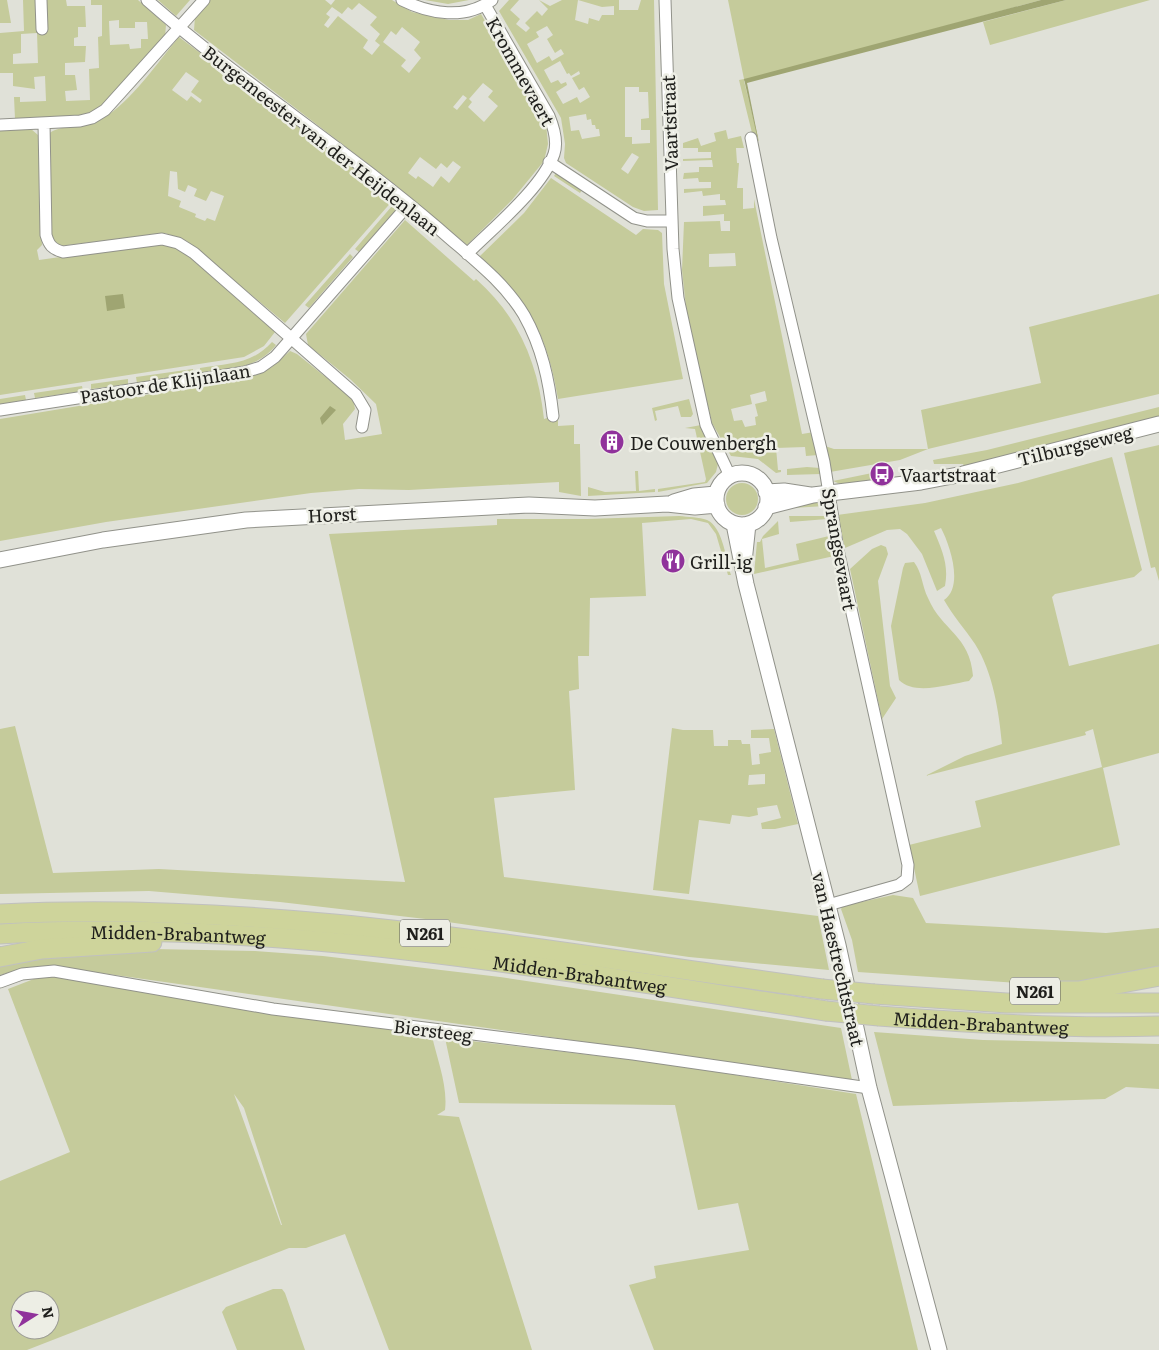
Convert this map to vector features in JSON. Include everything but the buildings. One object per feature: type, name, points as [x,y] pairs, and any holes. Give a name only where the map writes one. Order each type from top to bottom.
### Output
[{"type":"highway","name":"Midden-Brabantweg","points":[[0,914],[179,912],[290,918],[463,938],[822,989],[910,998],[1007,1003],[1159,1003]]},
{"type":"highway","name":"Midden-Brabantweg","points":[[0,934],[64,932],[220,934],[290,938],[462,958],[826,1011],[992,1024],[1112,1028],[1159,1026]]},
{"type":"highway","name":"N261","points":[[0,957],[42,949],[127,945],[220,934]]},
{"type":"highway","name":"N261","points":[[910,998],[989,990],[1079,991],[1159,976]]},
{"type":"highway","name":"N261","points":[[1112,1028],[1159,1039]]},
{"type":"street","points":[[41,0],[42,29]]},
{"type":"street","name":"Burgemeester van der Heijdenlaan","points":[[147,0],[179,28],[408,204],[504,288],[523,313],[535,335],[550,383],[553,416]]},
{"type":"street","points":[[0,125],[80,122],[92,118],[105,110],[204,0]]},
{"type":"street","points":[[402,0],[442,13],[460,12],[489,3]]},
{"type":"street","name":"Vaartstraat","points":[[665,0],[672,221],[678,298],[690,362],[706,425],[730,476]]},
{"type":"street","name":"Krommevaert","points":[[467,254],[523,198],[549,162],[555,144],[552,123],[489,3]]},
{"type":"street","points":[[44,123],[46,235],[49,244],[55,250],[63,252],[155,239],[178,243],[194,253],[356,395],[365,410],[362,427]]},
{"type":"street","name":"Sprangsevaart","points":[[751,138],[771,238],[830,494],[838,550],[908,865],[907,879],[899,886],[828,905]]},
{"type":"street","points":[[549,162],[634,218],[647,221],[672,221]]},
{"type":"street","name":"Pastoor de Klijnlaan","points":[[0,410],[245,372],[261,367],[275,357],[408,204]]},
{"type":"street","name":"Tilburgseweg","points":[[766,500],[921,482],[963,474],[1159,424]]},
{"type":"street","points":[[738,474],[752,476],[763,485],[766,500],[762,515],[741,524],[723,517],[717,500],[721,484],[730,476],[738,474]]},
{"type":"street","name":"Horst","points":[[0,560],[103,540],[246,520],[529,505],[595,508],[667,504],[694,507],[717,500]]},
{"type":"street","name":"van Haestrechtstraat","points":[[741,524],[736,542],[744,566],[746,584],[828,905],[869,1088],[939,1350]]},
{"type":"street","name":"Biersteeg","points":[[0,982],[22,974],[54,971],[273,1009],[633,1054],[869,1088]]},
{"type":"shaded area","points":[[0,0],[7,0],[11,23],[0,23]]},
{"type":"shaded area","points":[[23,0],[66,0],[67,6],[85,6],[86,27],[78,27],[78,37],[74,38],[74,46],[86,46],[85,62],[65,63],[65,75],[75,75],[77,90],[65,91],[66,101],[90,100],[89,69],[99,68],[98,37],[102,36],[102,5],[91,5],[91,0],[138,0],[166,25],[165,37],[129,80],[108,100],[98,108],[80,116],[52,119],[15,119],[14,97],[20,97],[20,102],[46,101],[45,76],[34,77],[35,89],[13,86],[13,73],[0,73],[0,33],[24,31]],"holes":[[[119,20],[119,28],[135,28],[135,22],[147,22],[148,39],[141,39],[141,48],[130,49],[129,44],[110,45],[109,21]],[[37,33],[38,63],[13,64],[13,54],[21,53],[21,34]]]},
{"type":"shaded area","points":[[158,0],[190,0],[176,16]]},
{"type":"shaded area","points":[[210,0],[325,0],[331,5],[335,0],[392,0],[412,12],[449,20],[468,20],[481,14],[546,124],[548,144],[544,161],[512,200],[467,245],[389,180],[194,30],[195,17]],"holes":[[[359,3],[377,17],[370,25],[380,34],[375,41],[380,45],[372,55],[363,48],[368,40],[338,16],[328,28],[324,25],[330,17],[326,14],[332,7],[342,14],[348,7],[352,10]],[[402,27],[420,42],[414,50],[421,58],[409,73],[401,66],[406,60],[383,42],[391,31],[396,35]],[[483,83],[493,91],[488,97],[498,106],[484,122],[468,107],[472,102],[469,99]],[[463,95],[467,98],[457,110],[453,107]],[[420,157],[436,169],[441,163],[447,168],[453,161],[461,167],[449,183],[441,176],[433,187],[418,176],[416,179],[408,173]]]},
{"type":"shaded area","points":[[425,0],[469,0],[448,4]]},
{"type":"shaded area","points":[[509,0],[519,0],[510,10],[520,19],[516,24],[526,32],[530,28],[525,23],[537,11],[542,16],[548,9],[539,0],[550,6],[562,0],[578,0],[619,0],[619,10],[638,10],[641,0],[654,0],[658,210],[644,211],[633,207],[566,163],[561,118],[499,11]],"holes":[[[578,0],[602,7],[614,6],[614,15],[602,15],[599,21],[589,18],[588,24],[575,20]],[[547,26],[553,35],[547,39],[555,53],[561,49],[564,54],[552,61],[549,56],[537,63],[527,44],[539,37],[536,32]],[[560,61],[567,74],[569,73],[571,76],[579,71],[580,74],[572,78],[579,90],[584,87],[590,97],[580,103],[577,97],[563,104],[556,92],[567,85],[566,82],[561,84],[558,80],[551,83],[544,70]],[[625,87],[639,87],[639,92],[648,92],[649,118],[641,119],[641,130],[650,130],[650,143],[632,144],[632,137],[625,137]],[[586,114],[587,120],[591,119],[592,125],[599,129],[600,136],[582,139],[579,130],[571,131],[569,117]],[[632,153],[639,157],[628,174],[621,169]]]},
{"type":"shaded area","points":[[728,0],[1041,0],[744,81],[759,141],[753,137],[739,80],[744,79]]},
{"type":"shaded area","points":[[1041,0],[1066,0],[747,83],[758,138],[757,136],[744,79]]},
{"type":"shaded area","points":[[1066,0],[1150,0],[990,45],[983,22]]},
{"type":"shaded area","points":[[179,37],[394,199],[285,323],[187,241],[165,233],[60,246],[52,238],[48,135],[64,127],[95,122],[113,111],[144,81]],"holes":[[[186,72],[199,81],[191,92],[202,100],[200,103],[191,96],[187,101],[172,90]],[[170,171],[177,172],[178,189],[185,192],[188,185],[197,189],[194,196],[206,201],[211,191],[224,196],[215,221],[207,218],[205,221],[195,217],[196,214],[179,207],[181,201],[168,196]]]},
{"type":"shaded area","points":[[31,129],[38,135],[42,245],[37,250],[39,260],[159,243],[177,248],[275,332],[264,346],[244,357],[0,395],[0,130]]},
{"type":"shaded area","points":[[726,130],[728,139],[741,136],[744,148],[736,148],[737,163],[739,163],[737,188],[743,188],[743,209],[754,208],[754,199],[802,434],[814,432],[818,455],[806,456],[805,447],[776,448],[778,470],[781,470],[781,472],[776,473],[758,459],[731,456],[712,423],[687,317],[682,270],[684,222],[720,221],[721,231],[730,231],[730,221],[724,221],[724,214],[703,216],[703,206],[726,205],[725,200],[720,200],[720,194],[703,196],[702,191],[684,193],[684,189],[711,188],[711,182],[699,182],[698,178],[683,179],[684,173],[699,172],[699,167],[713,167],[712,160],[683,161],[683,159],[711,158],[711,152],[698,152],[698,148],[683,148],[683,143],[698,138],[701,146],[716,141],[714,133]],"holes":[[[735,253],[736,266],[709,267],[709,254]],[[765,391],[767,401],[755,404],[758,416],[755,417],[756,425],[745,427],[742,420],[734,421],[731,409],[752,404],[750,395]]]},
{"type":"shaded area","points":[[556,173],[582,190],[580,193],[554,176]]},
{"type":"shaded area","points":[[551,178],[636,235],[643,229],[658,230],[662,233],[664,284],[683,379],[558,399],[549,358],[533,319],[513,291],[480,256],[524,213]]},
{"type":"shaded area","points":[[392,206],[396,210],[359,252],[355,249]]},
{"type":"shaded area","points":[[405,220],[474,281],[476,279],[504,309],[524,342],[531,360],[537,379],[544,419],[553,416],[558,419],[558,426],[574,425],[574,444],[580,444],[581,496],[559,492],[559,482],[409,490],[359,489],[311,493],[106,522],[0,541],[0,419],[248,378],[272,367],[290,351],[297,354],[353,399],[355,409],[343,424],[345,440],[382,434],[376,404],[350,379],[308,345],[306,334]]},
{"type":"shaded area","points":[[350,254],[353,257],[309,308],[305,305]]},
{"type":"shaded area","points":[[123,294],[125,308],[107,311],[105,296]]},
{"type":"shaded area","points":[[1159,294],[1159,394],[928,449],[921,410],[1041,383],[1029,327]]},
{"type":"shaded area","points":[[272,342],[276,345],[260,359],[251,363],[232,369],[200,373],[200,368],[230,364],[248,359],[264,350]]},
{"type":"shaded area","points":[[193,369],[193,374],[137,383],[136,377]]},
{"type":"shaded area","points":[[128,379],[128,384],[91,389],[91,384]]},
{"type":"shaded area","points":[[82,386],[83,391],[35,398],[34,393]]},
{"type":"shaded area","points":[[25,395],[26,400],[0,404],[0,399]]},
{"type":"shaded area","points":[[689,399],[693,414],[691,417],[681,417],[678,406],[655,411],[657,420],[655,421],[652,408]]},
{"type":"shaded area","points":[[330,406],[336,410],[322,425],[320,418]]},
{"type":"shaded area","points":[[1159,407],[1159,417],[964,466],[963,464],[934,464],[933,460],[987,450]]},
{"type":"shaded area","points":[[701,425],[718,464],[716,472],[707,483],[658,492],[658,489],[705,482],[706,479],[695,429],[685,428]]},
{"type":"shaded area","points":[[1159,445],[1159,581],[1155,567],[1151,568],[1124,453]]},
{"type":"shaded area","points":[[825,446],[834,449],[928,449],[900,460],[830,472]]},
{"type":"shaded area","points":[[1112,457],[1142,570],[1134,577],[1055,594],[1052,597],[1069,666],[1159,644],[1159,753],[1103,768],[1120,845],[920,896],[909,845],[981,827],[975,801],[1102,767],[1093,729],[1085,732],[1086,735],[925,776],[965,756],[1002,744],[997,706],[986,667],[975,644],[944,600],[950,594],[954,576],[948,545],[941,528],[934,531],[942,551],[946,571],[945,586],[937,591],[922,554],[907,534],[900,529],[887,530],[845,548],[837,515],[925,503],[1018,483]]},
{"type":"shaded area","points":[[820,468],[821,474],[787,475],[787,469]]},
{"type":"shaded area","points":[[635,471],[638,471],[639,491],[655,489],[655,492],[588,496],[588,487],[605,492],[636,491]]},
{"type":"shaded area","points":[[877,472],[878,478],[845,486],[833,481]]},
{"type":"shaded area","points":[[742,483],[748,484],[753,488],[757,493],[757,505],[753,510],[748,514],[742,515],[736,514],[731,510],[727,505],[726,499],[727,493],[731,488],[736,484]]},
{"type":"shaded area","points":[[819,501],[825,506],[793,508],[794,507]]},
{"type":"shaded area","points":[[679,516],[707,520],[717,529],[731,575],[728,575],[716,534],[708,523],[691,519],[642,523],[646,596],[590,598],[589,656],[578,656],[579,689],[569,691],[575,790],[494,798],[504,877],[818,916],[829,970],[689,957],[434,920],[280,902],[149,891],[0,894],[0,729],[15,726],[53,873],[159,869],[405,882],[329,534],[497,525],[497,519]]},
{"type":"shaded area","points":[[789,516],[826,516],[827,519],[790,522]]},
{"type":"shaded area","points":[[778,521],[779,534],[762,539],[765,568],[799,560],[796,544],[829,536],[834,556],[754,574],[757,542],[760,542],[763,536]]},
{"type":"shaded area","points":[[881,545],[886,547],[888,554],[878,581],[890,686],[896,698],[882,719],[850,569],[872,549]]},
{"type":"shaded area","points":[[914,562],[934,609],[967,651],[973,676],[969,681],[923,688],[906,685],[899,680],[891,626],[903,568],[905,563]]},
{"type":"shaded area","points":[[672,728],[713,730],[714,746],[728,746],[728,740],[741,740],[742,744],[750,744],[752,765],[760,764],[759,754],[771,752],[769,738],[751,738],[751,730],[774,729],[798,824],[775,829],[762,829],[761,823],[781,818],[777,805],[757,808],[758,815],[749,817],[732,815],[730,824],[699,820],[689,894],[653,890]],"holes":[[[765,774],[765,784],[748,785],[749,775]]]},
{"type":"shaded area","points":[[893,895],[913,898],[926,923],[1106,933],[1159,928],[1159,971],[1062,986],[858,972],[852,940],[841,909],[843,906]]},
{"type":"shaded area","points":[[0,946],[255,951],[323,956],[500,977],[841,1028],[852,1080],[59,967],[43,966],[0,975]]},
{"type":"shaded area","points":[[48,976],[432,1036],[442,1073],[446,1101],[445,1110],[437,1115],[459,1117],[532,1350],[389,1350],[345,1234],[306,1248],[289,1248],[60,1337],[60,1290],[10,1290],[10,1340],[53,1340],[27,1350],[0,1350],[0,1181],[70,1152],[8,989],[39,977]],"holes":[[[234,1094],[244,1108],[282,1225]]]},
{"type":"shaded area","points":[[874,1032],[983,1040],[1159,1044],[1159,1089],[1126,1087],[1105,1099],[893,1106]]},
{"type":"shaded area","points":[[445,1038],[659,1063],[856,1094],[918,1350],[654,1350],[629,1285],[656,1278],[654,1266],[749,1250],[738,1203],[698,1210],[675,1105],[459,1103]]},
{"type":"shaded area","points":[[273,1289],[282,1289],[285,1293],[305,1350],[237,1350],[222,1312],[226,1307]]},
{"type":"place","name":"De Couwenbergh","points":[[612,442]]},
{"type":"place","name":"Vaartstraat","points":[[882,474]]},
{"type":"place","name":"Grill-ig","points":[[673,561]]}]
